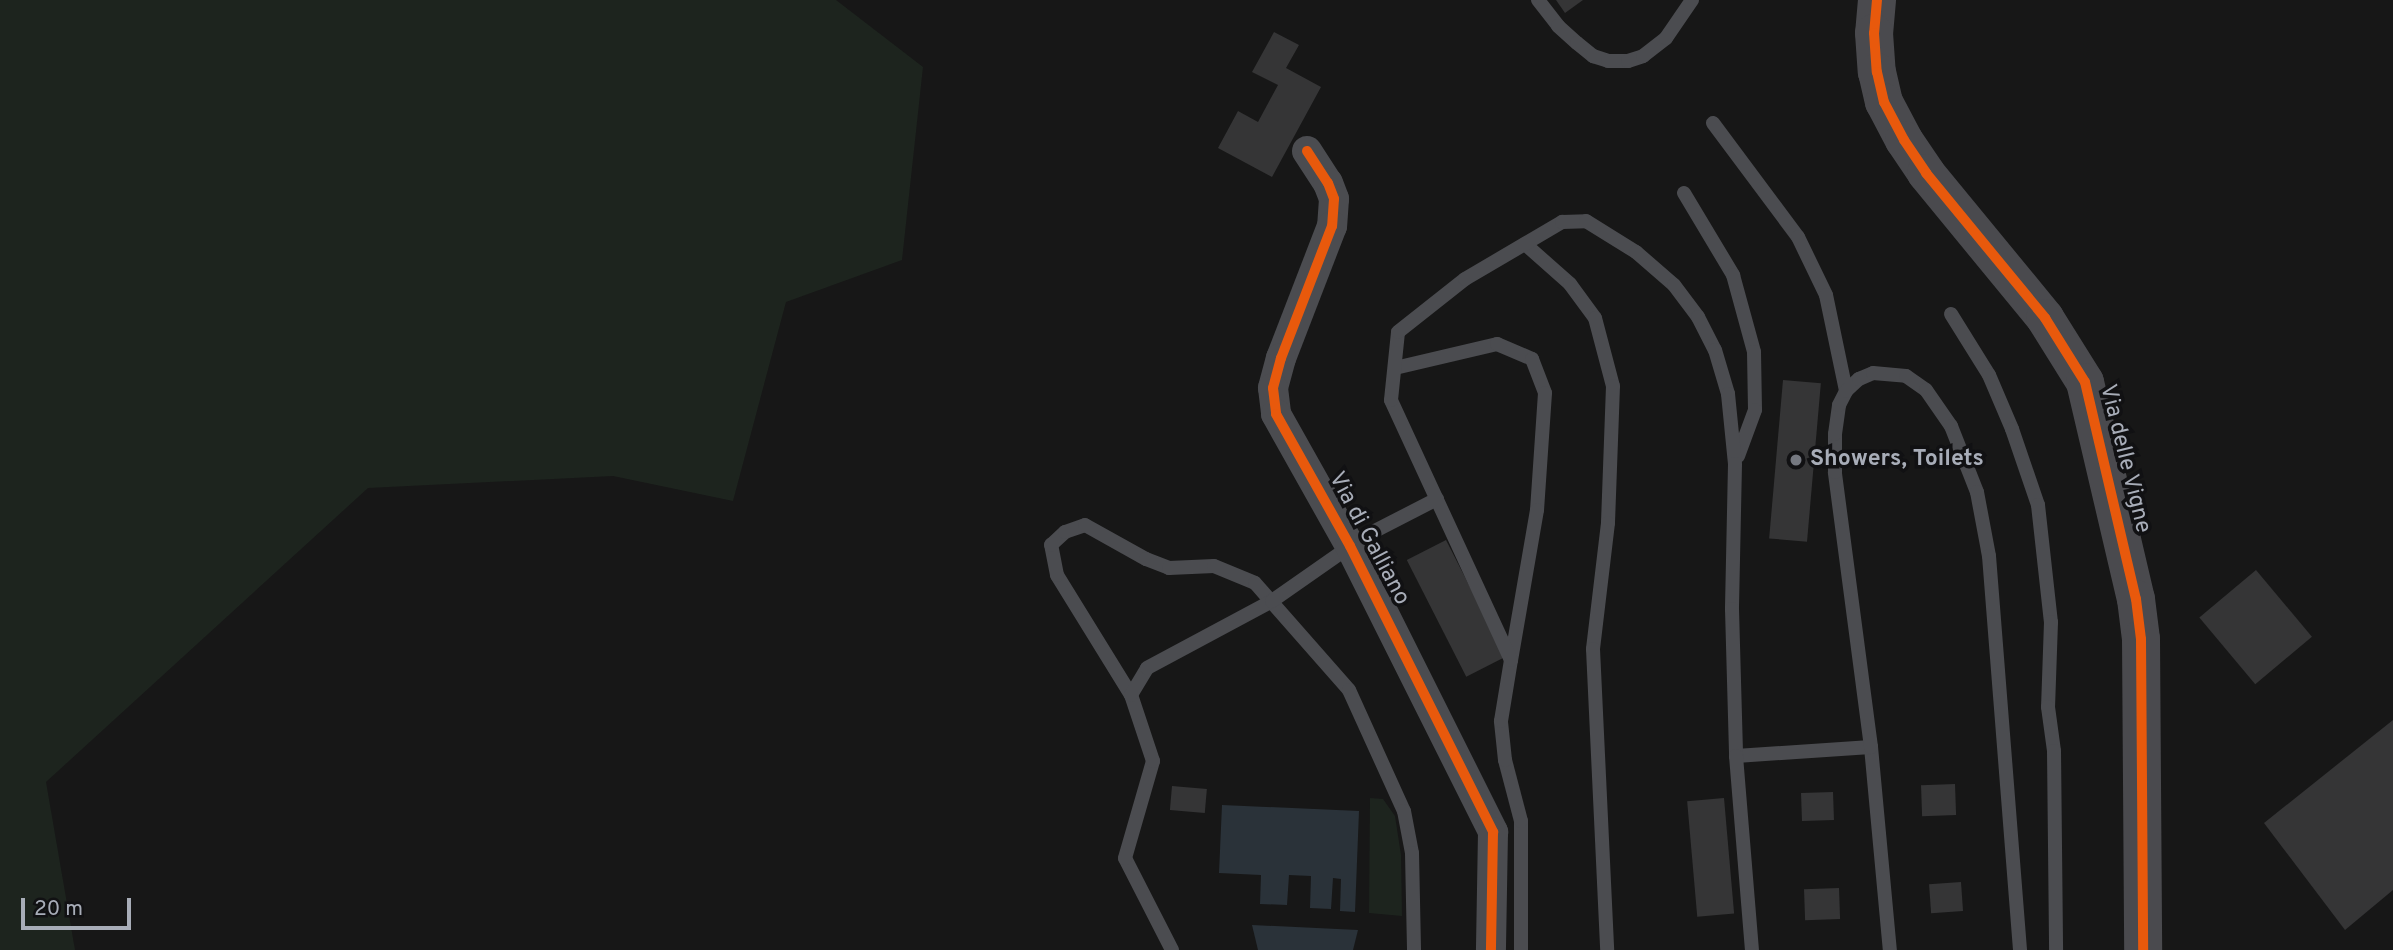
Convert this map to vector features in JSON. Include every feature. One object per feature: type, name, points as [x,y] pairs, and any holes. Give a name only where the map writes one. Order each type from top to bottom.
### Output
[{"type":"street","name":"Via delle Vigne","points":[[1872,3],[1877,72],[1884,102],[1904,140],[1926,173],[2045,318],[2085,382],[2136,599],[2141,639],[2143,950]]},
{"type":"street","name":"Via di Galliano","points":[[1307,151],[1328,183],[1334,199],[1332,226],[1281,358],[1273,388],[1276,414],[1350,545],[1493,832],[1490,950]]},
{"type":"lane","points":[[1538,0],[1558,26],[1577,43],[1593,55],[1608,61],[1628,61],[1658,44],[1666,38],[1692,0]]},
{"type":"lane","points":[[1713,123],[1798,237],[1826,295],[1846,391]]},
{"type":"lane","points":[[1684,193],[1733,275],[1754,352],[1755,410],[1735,464]]},
{"type":"lane","points":[[1511,660],[1391,400],[1398,332],[1465,279],[1562,222],[1586,221],[1636,251],[1674,285],[1698,317],[1715,350],[1728,394],[1735,464],[1732,609],[1736,756],[1752,950]]},
{"type":"lane","points":[[1525,244],[1570,284],[1595,318],[1613,386],[1608,523],[1593,649],[1607,950]]},
{"type":"lane","points":[[1951,314],[1989,375],[2012,429],[2038,505],[2051,622],[2048,706],[2053,751],[2056,950]]},
{"type":"lane","points":[[1395,368],[1497,344],[1532,359],[1545,393],[1537,510],[1501,720],[1505,760],[1521,821],[1521,950]]},
{"type":"lane","points":[[1890,950],[1871,747],[1835,472],[1839,405],[1846,391],[1873,373],[1890,372],[1906,376],[1926,390],[1951,426],[1977,492],[1989,556],[2020,950]]},
{"type":"lane","points":[[1131,695],[1147,668],[1272,601],[1350,545],[1437,499]]},
{"type":"lane","points":[[1172,950],[1125,858],[1153,761],[1131,695],[1057,575],[1051,545],[1065,532],[1085,525],[1146,559],[1168,568],[1214,566],[1255,583],[1349,690],[1404,811],[1412,853],[1414,950]]},
{"type":"lane","points":[[1736,756],[1871,747]]},
{"type":"shaded area","points":[[0,0],[836,0],[923,67],[902,260],[786,302],[733,501],[613,476],[368,488],[46,782],[75,950],[0,950]]},
{"type":"shaded area","points":[[1370,798],[1383,799],[1395,816],[1401,855],[1402,916],[1369,913]]},
{"type":"shaded area","points":[[1222,805],[1359,811],[1355,912],[1340,911],[1341,879],[1333,878],[1331,909],[1310,908],[1311,876],[1289,875],[1287,905],[1260,904],[1261,875],[1219,873]]},
{"type":"shaded area","points":[[1252,925],[1358,930],[1353,950],[1258,950]]},
{"type":"building","points":[[1556,0],[1583,0],[1565,13]]},
{"type":"building","points":[[1274,32],[1299,45],[1286,68],[1321,87],[1272,177],[1218,148],[1238,111],[1258,122],[1278,85],[1252,72]]},
{"type":"building","name":"Showers, Toilets","points":[[1783,380],[1821,383],[1807,542],[1769,538]]},
{"type":"building","points":[[1446,540],[1505,657],[1466,677],[1407,560]]},
{"type":"building","points":[[2256,570],[2312,637],[2255,684],[2199,618]]},
{"type":"building","points":[[2393,720],[2393,890],[2345,930],[2264,823]]},
{"type":"building","points":[[1955,784],[1956,815],[1922,816],[1921,785]]},
{"type":"building","points":[[1172,786],[1207,789],[1205,813],[1170,810]]},
{"type":"building","points":[[1833,792],[1834,820],[1802,821],[1801,793]]},
{"type":"building","points":[[1724,798],[1734,914],[1697,917],[1687,801]]},
{"type":"building","points":[[1961,882],[1963,911],[1931,913],[1929,884]]},
{"type":"building","points":[[1839,888],[1840,919],[1805,920],[1804,889]]},
{"type":"cycle path","points":[[1877,0],[1874,33],[1877,72],[1884,102],[1904,140],[1926,173],[2045,318],[2085,382],[2136,599],[2141,639],[2143,950]]},
{"type":"cycle path","points":[[1307,151],[1328,183],[1334,199],[1332,226],[1281,358],[1273,388],[1276,414],[1350,546],[1493,832],[1491,950]]},
{"type":"place","name":"Showers, Toilets","points":[[1796,460]]}]
